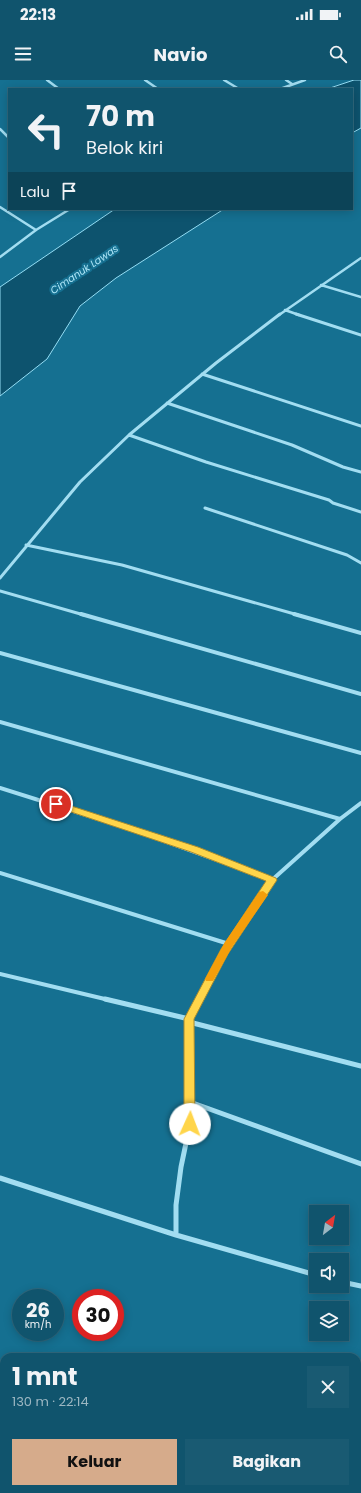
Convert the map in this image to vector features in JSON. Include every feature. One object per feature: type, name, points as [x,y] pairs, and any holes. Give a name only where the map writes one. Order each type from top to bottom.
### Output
[{"type":"street","points":[[47,80],[58,88]]},
{"type":"street","points":[[145,80],[157,88]]},
{"type":"street","points":[[224,80],[237,88]]},
{"type":"street","points":[[286,80],[292,84]]},
{"type":"street","points":[[282,88],[305,80]]},
{"type":"street","points":[[0,129],[8,137]]},
{"type":"street","points":[[0,207],[36,230]]},
{"type":"street","points":[[0,257],[36,230],[68,210]]},
{"type":"street","points":[[0,578],[80,482],[129,435],[202,374],[285,310],[361,258]]},
{"type":"street","points":[[321,285],[361,297]]},
{"type":"street","points":[[285,310],[361,335]]},
{"type":"street","points":[[202,374],[361,426]]},
{"type":"street","points":[[167,403],[292,445],[343,467],[361,472]]},
{"type":"street","points":[[129,435],[206,462],[329,500],[333,503],[361,512]]},
{"type":"street","points":[[205,508],[333,550],[361,563]]},
{"type":"street","points":[[26,545],[122,565],[361,632]]},
{"type":"street","points":[[0,591],[361,694]]},
{"type":"street","points":[[0,653],[235,719],[290,732],[361,752]]},
{"type":"street","points":[[0,722],[340,819]]},
{"type":"street","points":[[0,788],[70,808],[194,849],[272,880]]},
{"type":"street","points":[[176,1235],[176,1205],[181,1167],[190,1124],[189,1021],[229,944],[272,880],[340,819],[361,803]]},
{"type":"street","points":[[0,873],[229,944]]},
{"type":"street","points":[[0,974],[361,1066]]},
{"type":"street","points":[[190,1102],[361,1164]]},
{"type":"street","points":[[0,1178],[176,1235],[309,1273]]},
{"type":"street","points":[[349,1283],[361,1286]]},
{"type":"water","points":[[354,80],[361,80],[361,128],[353,132],[353,88],[330,88]]},
{"type":"water","name":"Cimanuk Lawas","points":[[114,210],[222,210],[116,278],[80,306],[47,359],[0,396],[0,287]]},
{"type":"slow traffic","points":[[210,979],[229,944],[263,895]]},
{"type":"route","points":[[56,804],[194,849],[272,880],[224,952],[189,1019],[190,1124]]}]
